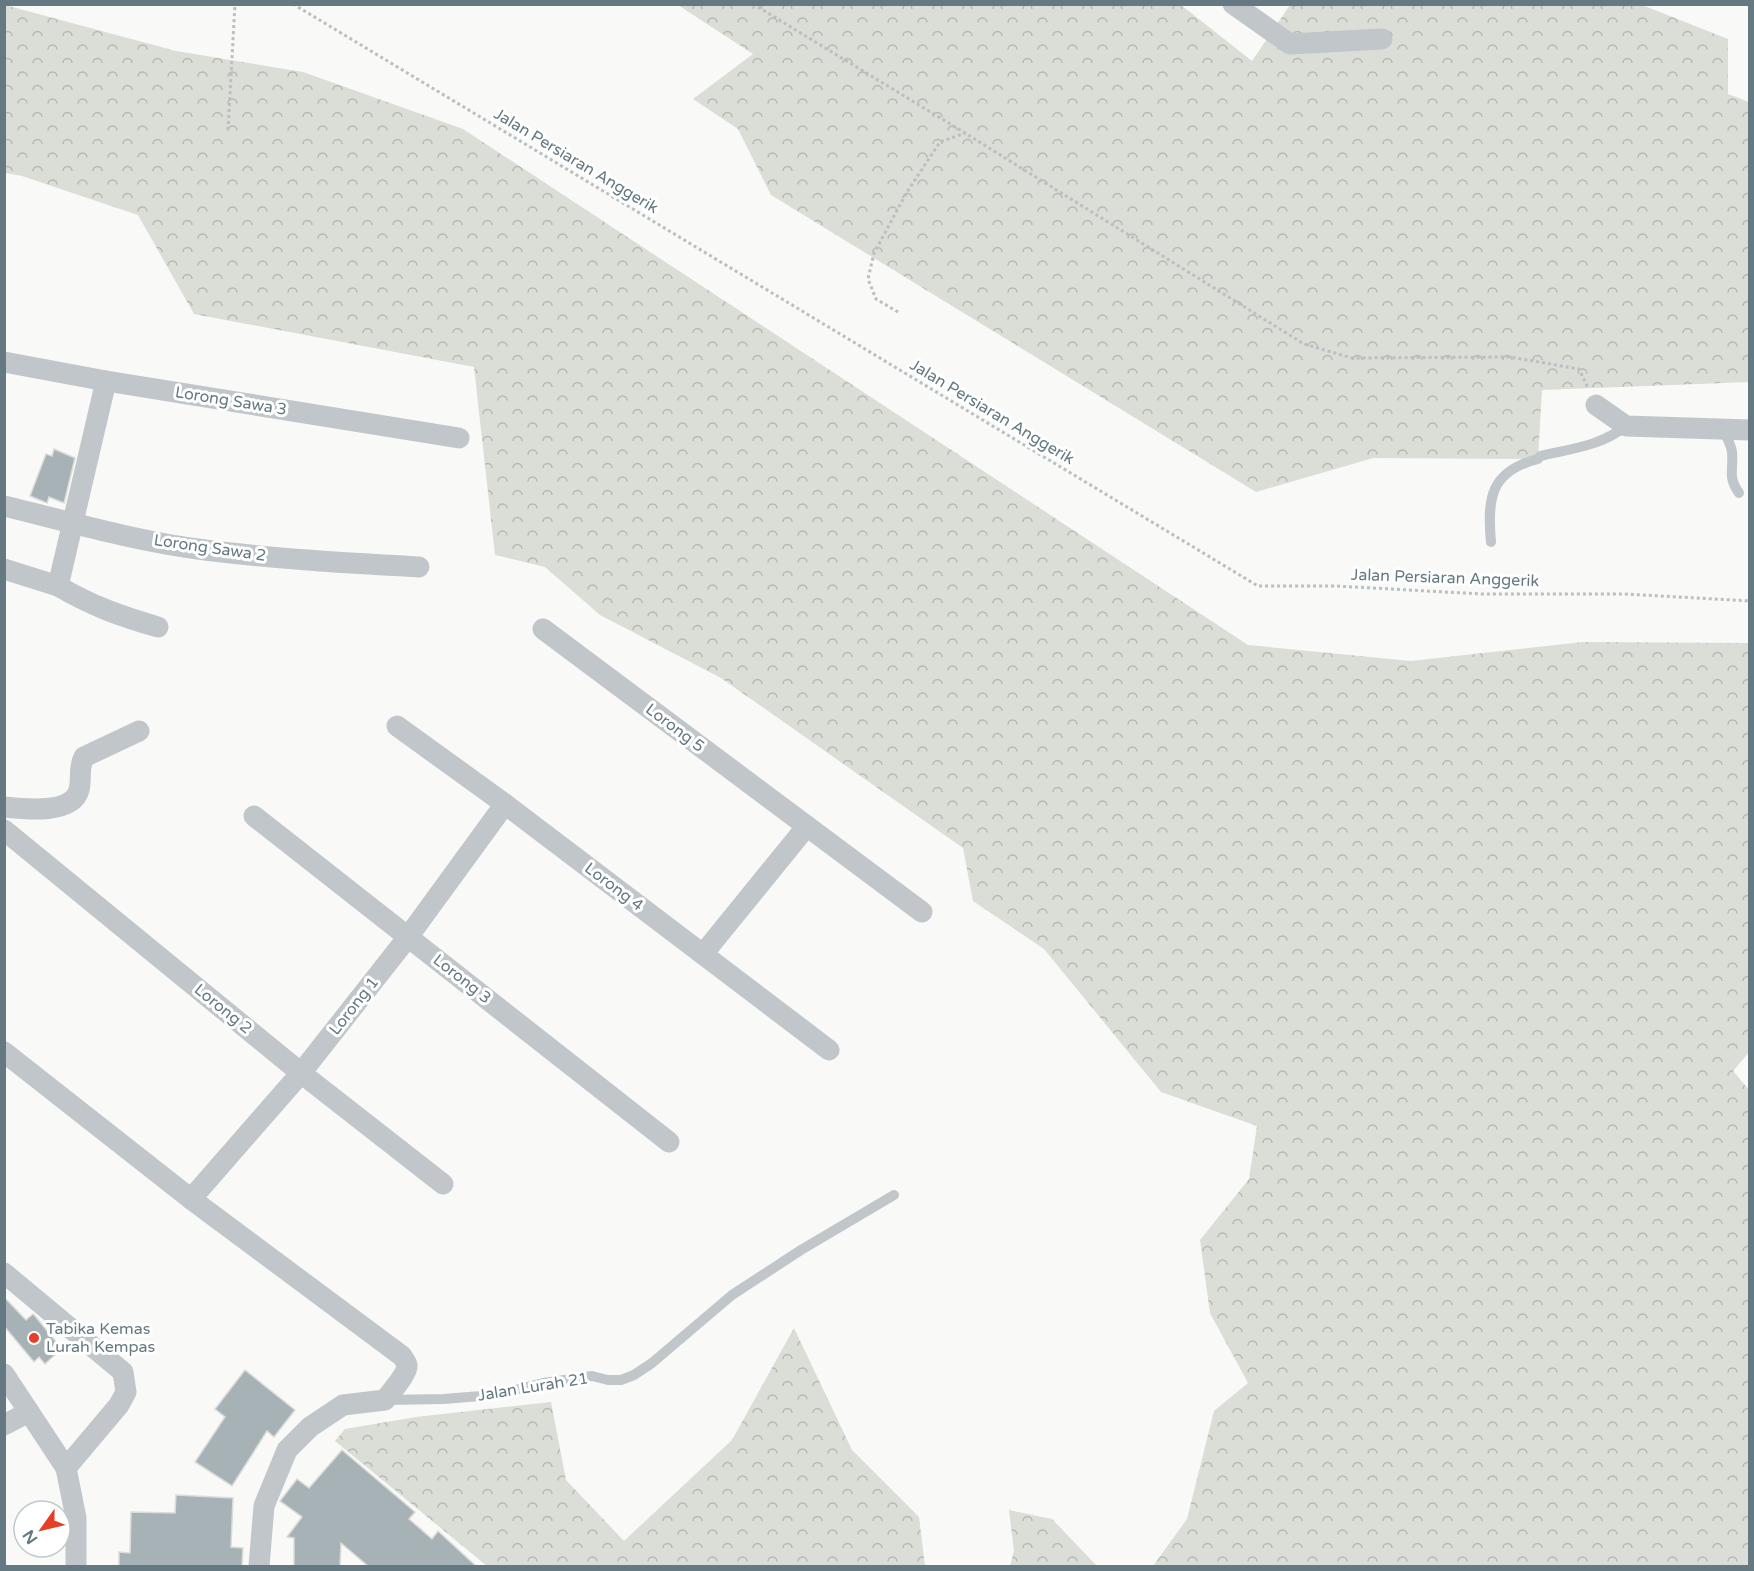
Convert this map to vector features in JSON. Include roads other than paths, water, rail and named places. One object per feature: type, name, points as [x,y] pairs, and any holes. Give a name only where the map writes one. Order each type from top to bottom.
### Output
[{"type":"street","points":[[1233,4],[1290,44],[1382,39]]},
{"type":"street","name":"Lorong Sawa 3","points":[[4,362],[106,381],[459,438]]},
{"type":"street","points":[[58,586],[71,522],[106,381]]},
{"type":"street","points":[[1596,405],[1626,426],[1749,430]]},
{"type":"street","name":"Lorong Sawa 2","points":[[4,506],[129,536],[203,550],[311,561],[420,567]]},
{"type":"street","points":[[4,569],[58,586],[116,615],[158,627]]},
{"type":"street","name":"Lorong 5","points":[[543,629],[922,912]]},
{"type":"street","name":"Lorong 4","points":[[397,726],[505,804],[829,1050]]},
{"type":"street","points":[[4,807],[32,810],[60,806],[72,801],[79,791],[80,765],[84,757],[139,732]]},
{"type":"street","name":"Lorong 1","points":[[191,1199],[301,1073],[408,937],[505,804]]},
{"type":"street","name":"Lorong 3","points":[[254,816],[669,1142]]},
{"type":"street","points":[[703,954],[807,826]]},
{"type":"street","name":"Lorong 2","points":[[4,830],[301,1073],[443,1184]]},
{"type":"street","points":[[4,1052],[191,1199],[402,1356],[408,1366],[385,1400]]},
{"type":"street","points":[[4,1273],[123,1372],[126,1392],[119,1405],[66,1468]]},
{"type":"street","points":[[4,1374],[66,1468],[76,1518],[76,1566]]},
{"type":"street","name":"Jalan Lurah 21","points":[[259,1566],[264,1506],[287,1450],[310,1427],[343,1405],[385,1400]]},
{"type":"street","points":[[4,1425],[29,1412]]},
{"type":"lane","points":[[1491,542],[1490,502],[1498,481],[1506,473],[1540,456],[1602,441],[1626,426]]},
{"type":"lane","points":[[1723,429],[1732,451],[1733,484],[1739,493]]},
{"type":"lane","name":"Jalan Lurah 21","points":[[385,1400],[494,1395],[543,1383],[592,1376],[608,1380],[621,1380],[633,1376],[652,1363],[732,1295],[801,1250],[894,1195]]},
{"type":"place","name":"Tabika Kemas Lurah Kempas","points":[[34,1338]]}]
